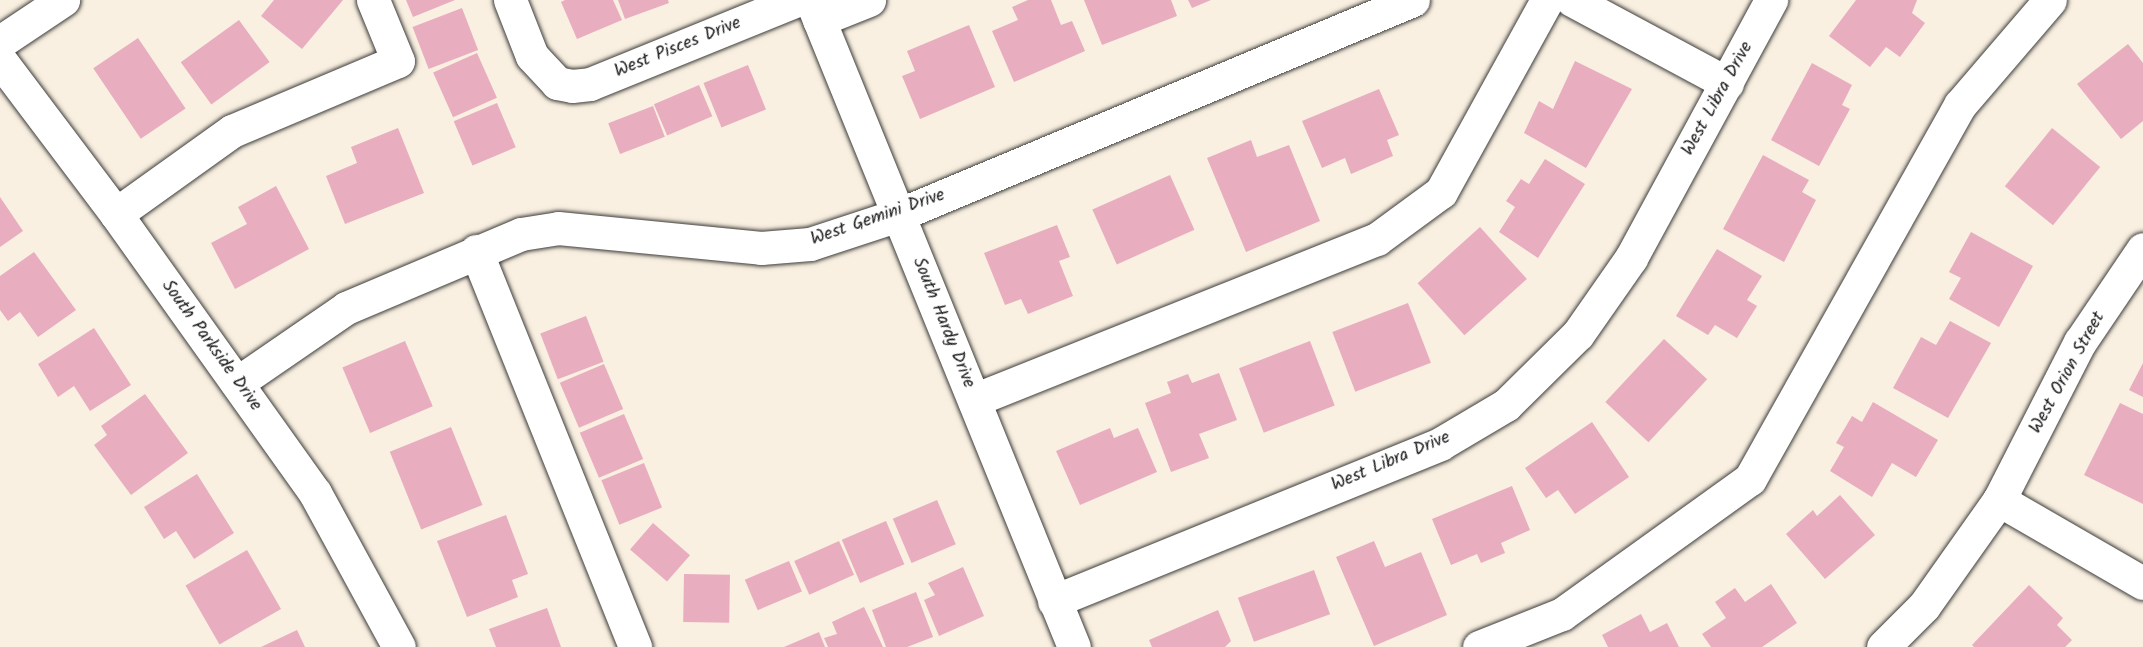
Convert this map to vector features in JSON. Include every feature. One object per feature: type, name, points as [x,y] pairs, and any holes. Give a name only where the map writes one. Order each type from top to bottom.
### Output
[{"type":"street","points":[[0,42],[63,0]]},
{"type":"street","points":[[116,214],[232,130],[398,61],[373,0]]},
{"type":"street","name":"West Pisces Drive","points":[[510,0],[532,56],[557,83],[572,86],[590,84],[809,7],[869,0]]},
{"type":"street","name":"West Gemini Drive","points":[[237,383],[346,308],[476,251],[521,234],[558,228],[761,248],[810,244],[898,215],[1413,0]]},
{"type":"street","points":[[974,400],[1377,239],[1441,192],[1547,0]]},
{"type":"street","points":[[1572,0],[1727,83]]},
{"type":"street","name":"West Libra Drive","points":[[1054,601],[1440,444],[1506,405],[1578,334],[1631,258],[1771,0]]},
{"type":"street","points":[[1479,647],[1562,614],[1750,479],[1960,105],[2050,0]]},
{"type":"street","name":"South Hardy Drive","points":[[809,7],[974,400],[1054,601],[1064,644]]},
{"type":"street","name":"South Parkside Drive","points":[[0,60],[116,214],[315,493],[399,647]]},
{"type":"street","name":"West Orion Street","points":[[1883,647],[1924,606],[1999,500],[2080,342],[2143,249]]},
{"type":"street","points":[[476,251],[635,647]]},
{"type":"street","points":[[1999,500],[2143,584]]},
{"type":"building","points":[[274,0],[343,0],[302,49],[261,16]]},
{"type":"building","points":[[406,0],[455,0],[413,17]]},
{"type":"building","points":[[565,0],[613,0],[622,20],[577,39],[561,2]]},
{"type":"building","points":[[618,0],[668,0],[669,3],[625,19]]},
{"type":"building","points":[[1028,0],[1051,0],[1061,25],[1072,21],[1085,51],[1014,82],[992,31],[1018,20],[1012,7]]},
{"type":"building","points":[[1084,0],[1171,0],[1177,16],[1102,45]]},
{"type":"building","points":[[1188,0],[1211,0],[1192,8]]},
{"type":"building","points":[[1856,0],[1917,0],[1912,13],[1925,23],[1900,57],[1886,47],[1870,67],[1829,36]]},
{"type":"building","points":[[462,8],[478,50],[429,69],[413,27]]},
{"type":"building","points":[[239,20],[270,62],[211,104],[181,62]]},
{"type":"building","points":[[969,25],[995,87],[920,119],[902,76],[915,71],[907,51]]},
{"type":"building","points":[[138,38],[186,108],[141,139],[93,68]]},
{"type":"building","points":[[2128,44],[2143,63],[2143,121],[2121,139],[2077,84]]},
{"type":"building","points":[[477,53],[497,98],[453,117],[433,73]]},
{"type":"building","points":[[1575,61],[1632,89],[1586,168],[1524,133],[1539,101],[1553,109]]},
{"type":"building","points":[[1812,63],[1852,85],[1842,105],[1850,109],[1819,166],[1771,140]]},
{"type":"building","points":[[748,65],[766,110],[721,127],[703,83]]},
{"type":"building","points":[[699,85],[712,116],[667,135],[654,104]]},
{"type":"building","points":[[1379,89],[1399,135],[1387,140],[1393,156],[1351,174],[1345,158],[1322,168],[1302,121]]},
{"type":"building","points":[[497,103],[516,147],[472,166],[454,121]]},
{"type":"building","points":[[653,106],[665,137],[620,154],[608,123]]},
{"type":"building","points":[[398,128],[424,193],[345,224],[326,176],[357,163],[351,147]]},
{"type":"building","points":[[2052,128],[2100,167],[2053,225],[2005,186]]},
{"type":"building","points":[[1251,140],[1257,157],[1289,145],[1320,221],[1246,252],[1207,158]]},
{"type":"building","points":[[1763,155],[1809,180],[1802,192],[1816,200],[1784,262],[1723,229]]},
{"type":"building","points":[[1545,159],[1585,184],[1538,258],[1499,232],[1515,207],[1506,201],[1521,179],[1529,184]]},
{"type":"building","points":[[1170,175],[1194,230],[1117,264],[1092,210]]},
{"type":"building","points":[[276,186],[309,249],[235,289],[211,243],[247,224],[238,207]]},
{"type":"building","points":[[0,197],[23,231],[0,247]]},
{"type":"building","points":[[1057,225],[1070,257],[1059,261],[1073,296],[1028,314],[1021,299],[1005,305],[984,253]]},
{"type":"building","points":[[1480,227],[1527,279],[1464,335],[1418,283]]},
{"type":"building","points":[[1971,232],[2033,266],[1999,327],[1949,299],[1961,278],[1949,272]]},
{"type":"building","points":[[1717,249],[1762,276],[1747,300],[1757,306],[1737,338],[1715,325],[1708,335],[1676,316]]},
{"type":"building","points":[[34,252],[76,310],[38,337],[20,312],[8,321],[0,310],[0,276]]},
{"type":"building","points":[[1408,303],[1431,363],[1355,392],[1332,332]]},
{"type":"building","points":[[586,316],[604,362],[558,379],[540,334]]},
{"type":"building","points":[[1950,321],[1991,343],[1948,418],[1893,388],[1921,337],[1936,345]]},
{"type":"building","points":[[94,328],[131,385],[90,411],[74,386],[58,397],[38,364]]},
{"type":"building","points":[[1664,339],[1707,379],[1648,442],[1605,402]]},
{"type":"building","points":[[405,341],[433,406],[370,433],[342,368]]},
{"type":"building","points":[[1310,341],[1335,405],[1264,433],[1239,368]]},
{"type":"building","points":[[2143,363],[2143,397],[2129,390]]},
{"type":"building","points":[[604,364],[623,409],[579,428],[560,383]]},
{"type":"building","points":[[1219,373],[1237,420],[1199,434],[1209,458],[1171,472],[1145,403],[1171,393],[1167,382],[1188,374],[1192,383]]},
{"type":"building","points":[[145,394],[188,453],[131,495],[94,445],[107,435],[101,426]]},
{"type":"building","points":[[1873,402],[1938,440],[1916,477],[1892,463],[1872,497],[1830,471],[1844,447],[1836,443],[1852,416],[1862,422]]},
{"type":"building","points":[[2120,403],[2143,414],[2143,504],[2084,475]]},
{"type":"building","points":[[624,414],[643,459],[599,478],[580,433]]},
{"type":"building","points":[[1592,422],[1629,477],[1575,514],[1558,490],[1546,498],[1525,468]]},
{"type":"building","points":[[451,427],[482,505],[421,530],[390,452]]},
{"type":"building","points":[[1110,428],[1114,438],[1138,428],[1157,472],[1080,505],[1056,451]]},
{"type":"building","points":[[644,463],[662,508],[619,525],[601,480]]},
{"type":"building","points":[[197,474],[234,533],[194,559],[176,531],[164,539],[144,507]]},
{"type":"building","points":[[1512,486],[1530,530],[1501,543],[1505,553],[1481,563],[1477,554],[1451,565],[1432,519]]},
{"type":"building","points":[[1840,495],[1875,535],[1825,579],[1786,534],[1813,510],[1817,516]]},
{"type":"building","points":[[937,500],[956,544],[912,563],[893,519]]},
{"type":"building","points":[[506,515],[528,574],[512,580],[518,597],[467,617],[437,541]]},
{"type":"building","points":[[886,521],[904,564],[860,583],[842,540]]},
{"type":"building","points":[[653,523],[690,555],[667,582],[630,549]]},
{"type":"building","points":[[839,541],[854,575],[809,595],[794,561]]},
{"type":"building","points":[[1374,541],[1385,567],[1421,552],[1447,615],[1374,646],[1336,557]]},
{"type":"building","points":[[247,550],[281,609],[220,644],[186,586]]},
{"type":"building","points":[[789,561],[802,591],[758,610],[745,580]]},
{"type":"building","points":[[963,567],[984,616],[939,636],[924,600],[935,595],[928,583]]},
{"type":"building","points":[[1314,570],[1330,614],[1254,642],[1238,598]]},
{"type":"building","points":[[684,574],[730,575],[729,623],[683,622]]},
{"type":"building","points":[[1771,584],[1797,623],[1762,647],[1711,647],[1702,634],[1726,618],[1715,602],[1735,588],[1745,602]]},
{"type":"building","points":[[2029,585],[2063,618],[2057,625],[2072,640],[2065,647],[1974,647],[1972,645]]},
{"type":"building","points":[[916,592],[933,637],[907,647],[886,647],[872,610]]},
{"type":"building","points":[[864,607],[883,647],[828,647],[824,638],[837,634],[832,622]]},
{"type":"building","points":[[547,608],[561,647],[496,647],[489,629]]},
{"type":"building","points":[[1218,610],[1231,641],[1225,647],[1152,647],[1149,640]]},
{"type":"building","points":[[1641,614],[1650,632],[1667,623],[1679,647],[1608,647],[1602,635]]},
{"type":"building","points":[[297,630],[305,647],[261,647]]},
{"type":"building","points":[[819,632],[825,647],[784,647]]}]
